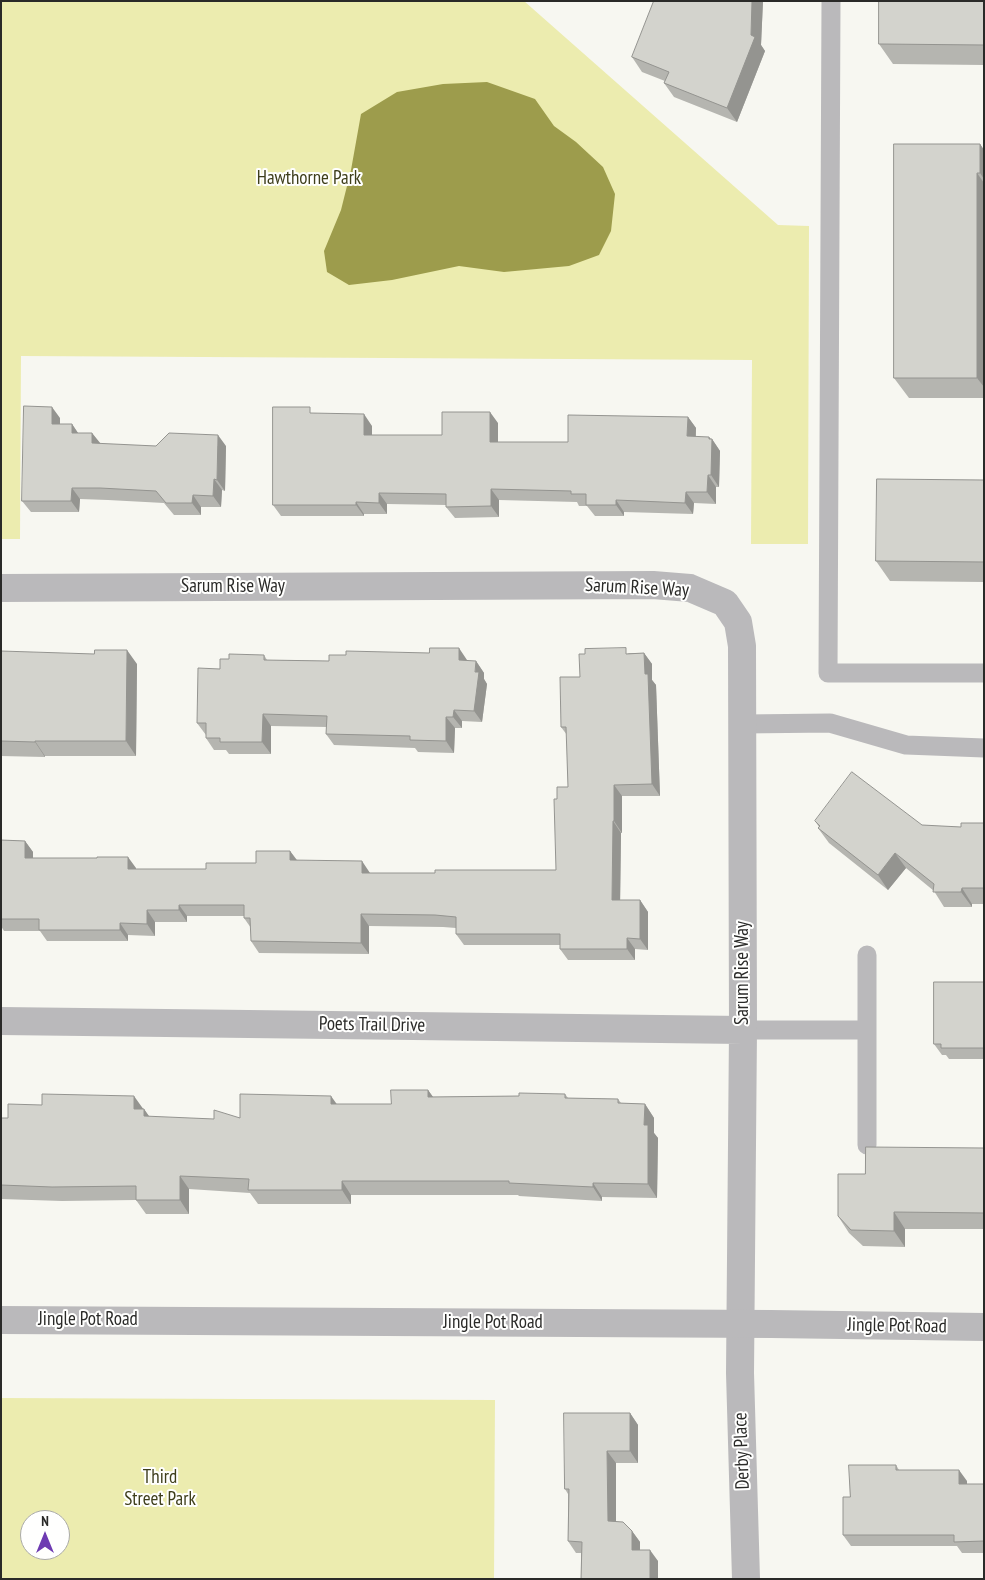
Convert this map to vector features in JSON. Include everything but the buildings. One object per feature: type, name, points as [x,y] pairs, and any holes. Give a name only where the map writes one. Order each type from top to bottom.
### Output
[{"type":"street","name":"Sarum Rise Way","points":[[1,588],[643,585],[690,588],[725,604],[738,622],[742,646],[743,1030],[741,1324]]},
{"type":"street","name":"Poets Trail Drive","points":[[1,1021],[743,1030]]},
{"type":"street","name":"Jingle Pot Road","points":[[1,1320],[984,1327]]},
{"type":"street","name":"Derby Place","points":[[741,1324],[740,1373],[746,1579]]},
{"type":"lane","points":[[832,1],[828,673],[984,674]]},
{"type":"lane","points":[[743,724],[830,723],[906,745],[984,748]]},
{"type":"lane","points":[[867,955],[867,1145]]},
{"type":"lane","points":[[743,1030],[867,1030]]},
{"type":"green space","name":"Hawthorne Park","points":[[1,1],[524,1],[778,225],[809,226],[808,544],[751,544],[752,360],[21,356],[20,539],[1,539]]},
{"type":"green space","name":"Third Street Park","points":[[1,1398],[495,1400],[494,1579],[1,1579]]},
{"type":"shaded area","points":[[487,82],[535,99],[554,126],[576,142],[603,167],[615,194],[611,231],[599,255],[569,266],[504,272],[459,266],[392,280],[349,285],[327,272],[324,251],[341,210],[351,170],[361,114],[397,92],[443,84]]}]
